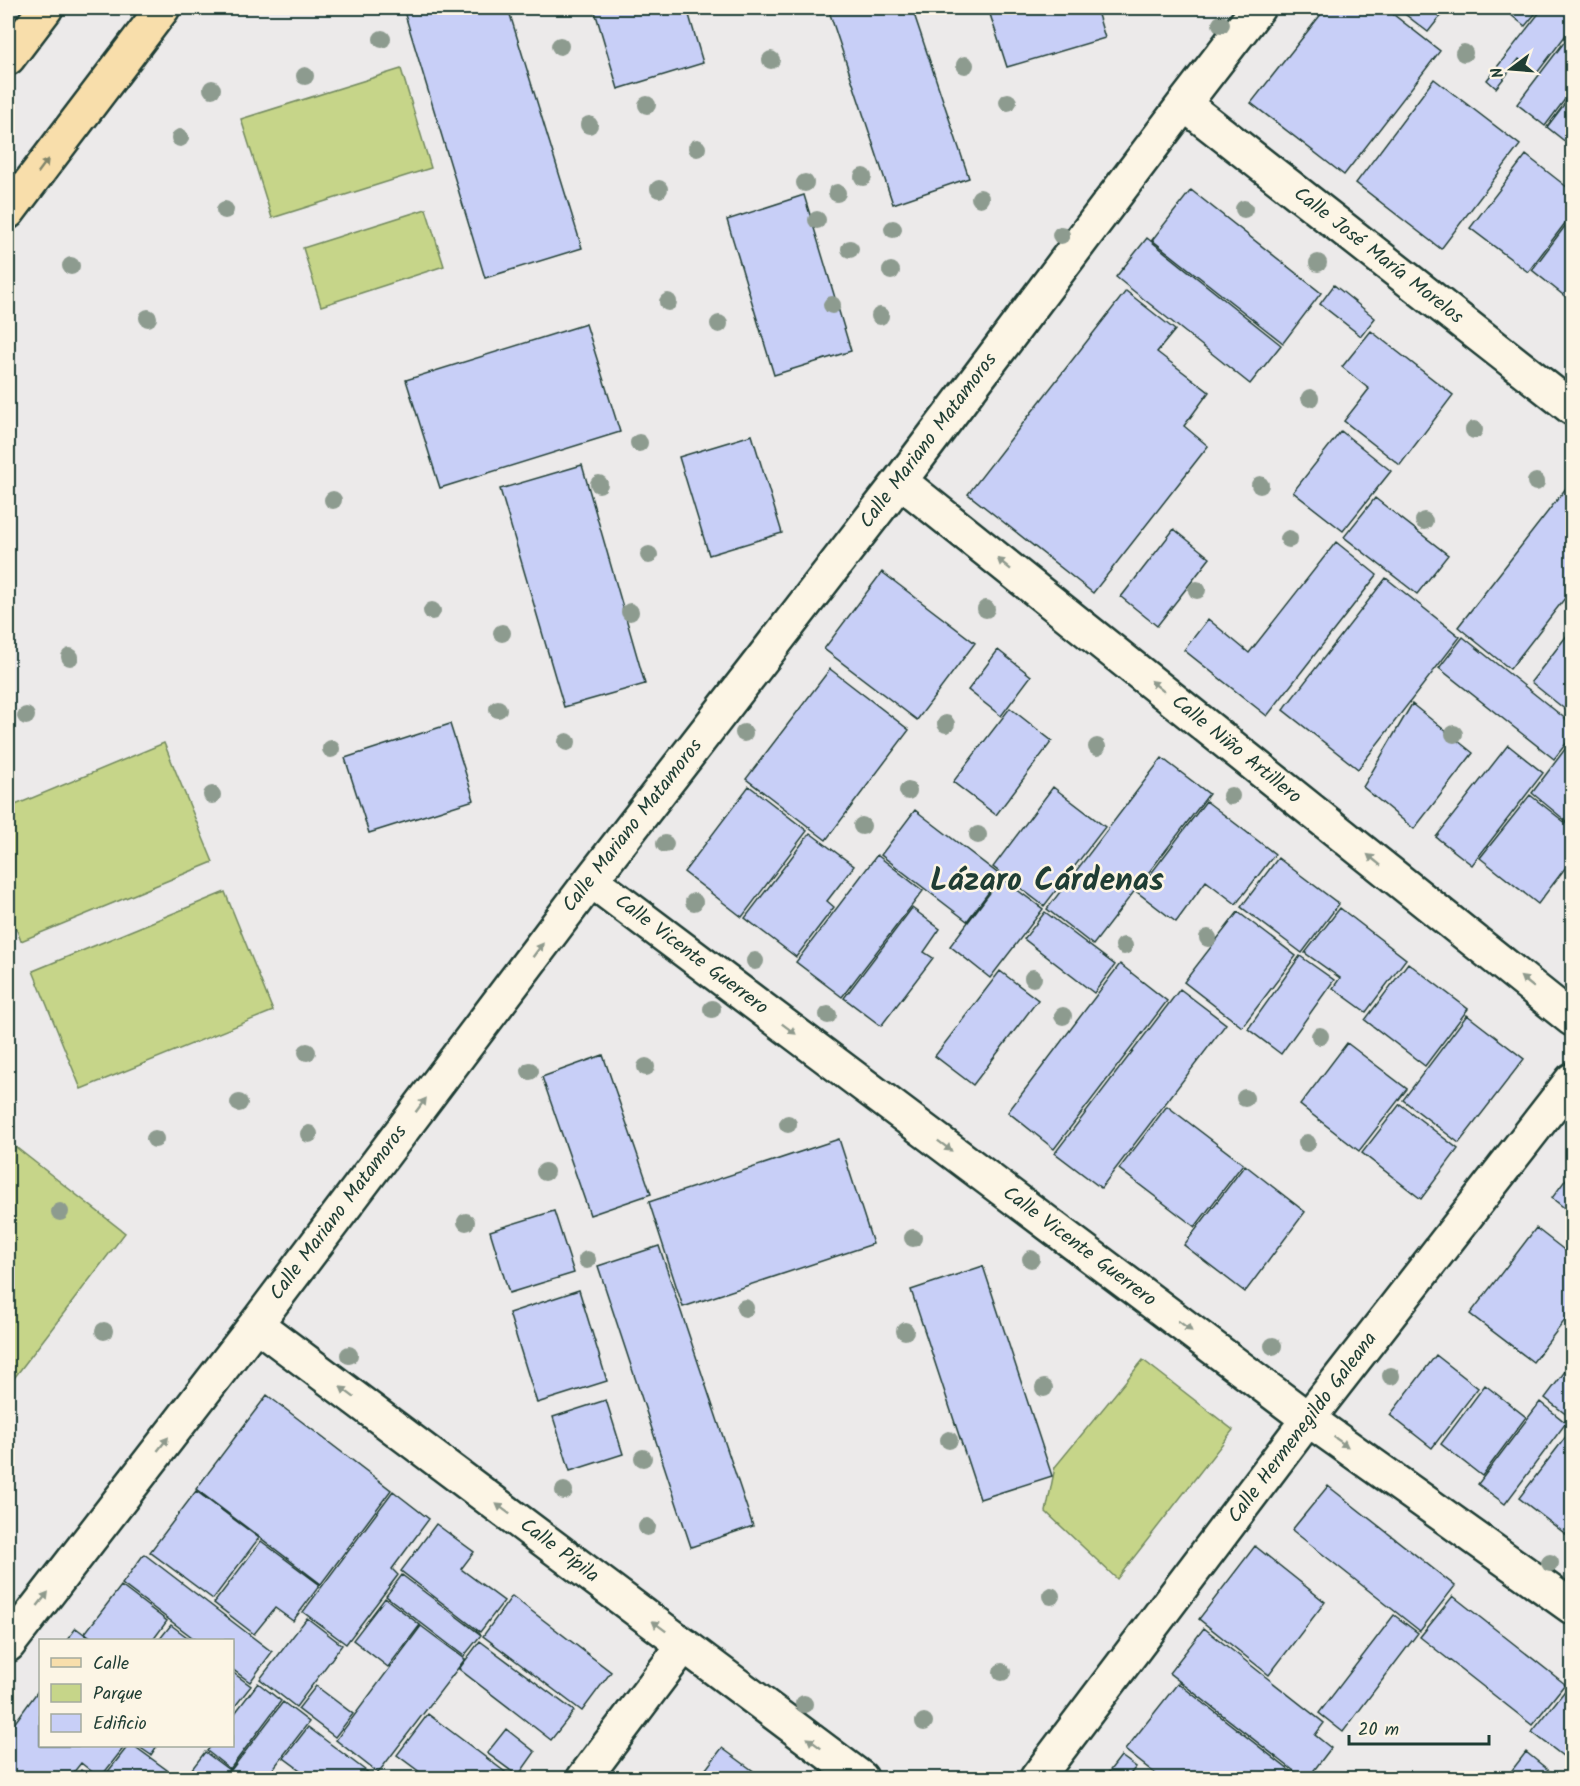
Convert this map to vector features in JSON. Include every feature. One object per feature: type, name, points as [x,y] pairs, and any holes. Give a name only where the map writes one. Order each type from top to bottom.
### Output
[{"type":"main road","points":[[8,58],[46,8]]},
{"type":"main road","points":[[8,212],[163,8]]},
{"type":"street","name":"Calle Mariano Matamoros","points":[[8,1645],[256,1324],[591,880],[900,481],[1258,8]]},
{"type":"street","name":"Calle José María Morelos","points":[[1184,104],[1572,408]]},
{"type":"street","name":"Calle Niño Artillero","points":[[900,481],[1572,1019]]},
{"type":"street","name":"Calle Vicente Guerrero","points":[[591,880],[1308,1419],[1572,1607]]},
{"type":"street","name":"Calle Hermenegildo Galeana","points":[[1038,1779],[1308,1419],[1572,1080]]},
{"type":"street","name":"Calle Pípila","points":[[256,1324],[861,1779]]},
{"type":"street","points":[[584,1779],[684,1646]]},
{"type":"green space","points":[[401,69],[431,168],[272,218],[241,119]]},
{"type":"green space","points":[[426,209],[444,266],[321,306],[303,248]]},
{"type":"green space","points":[[164,743],[213,862],[21,941],[8,908],[8,808]]},
{"type":"green space","points":[[225,892],[273,1011],[81,1089],[33,971]]},
{"type":"green space","points":[[8,1141],[125,1233],[8,1386]]},
{"type":"green space","points":[[1143,1360],[1233,1430],[1117,1579],[1046,1512],[1055,1467]]},
{"type":"building","points":[[403,8],[508,8],[582,248],[485,278]]},
{"type":"building","points":[[594,8],[687,8],[703,63],[618,89]]},
{"type":"building","points":[[828,8],[912,8],[969,178],[893,204]]},
{"type":"building","points":[[988,8],[1096,8],[1105,38],[1007,67]]},
{"type":"building","points":[[1326,8],[1385,8],[1440,51],[1344,175],[1251,103]]},
{"type":"building","points":[[1397,8],[1447,8],[1428,32]]},
{"type":"building","points":[[1502,8],[1540,8],[1525,26]]},
{"type":"building","points":[[1543,8],[1572,8],[1572,27],[1537,73],[1519,59],[1496,88],[1487,80]]},
{"type":"building","points":[[1572,32],[1572,90],[1545,126],[1517,104]]},
{"type":"building","points":[[1434,79],[1520,145],[1441,249],[1356,183]]},
{"type":"building","points":[[1572,94],[1572,147],[1547,127]]},
{"type":"building","points":[[1526,155],[1572,191],[1572,214],[1528,272],[1470,228]]},
{"type":"building","points":[[1191,190],[1321,293],[1283,343],[1152,240]]},
{"type":"building","points":[[804,195],[851,351],[774,375],[727,220]]},
{"type":"building","points":[[1572,217],[1572,302],[1532,270]]},
{"type":"building","points":[[1147,238],[1281,345],[1250,384],[1116,277]]},
{"type":"building","points":[[1334,285],[1375,318],[1361,336],[1320,304]]},
{"type":"building","points":[[1126,291],[1175,330],[1157,352],[1209,392],[1184,426],[1208,446],[1093,593],[968,494]]},
{"type":"building","points":[[586,324],[620,432],[440,488],[406,380]]},
{"type":"building","points":[[1371,331],[1453,395],[1400,465],[1344,421],[1369,389],[1342,367]]},
{"type":"building","points":[[1341,431],[1391,471],[1343,531],[1293,492]]},
{"type":"building","points":[[752,435],[782,533],[709,555],[679,457]]},
{"type":"building","points":[[582,465],[645,684],[564,707],[500,489]]},
{"type":"building","points":[[1567,487],[1572,492],[1572,589],[1510,669],[1458,627]]},
{"type":"building","points":[[1375,498],[1448,555],[1417,594],[1344,537]]},
{"type":"building","points":[[1174,529],[1210,558],[1157,626],[1121,597]]},
{"type":"building","points":[[1336,542],[1377,575],[1267,716],[1184,650],[1208,619],[1249,653]]},
{"type":"building","points":[[882,572],[975,643],[917,720],[824,649]]},
{"type":"building","points":[[1386,578],[1460,637],[1358,769],[1283,710]]},
{"type":"building","points":[[1572,629],[1572,715],[1531,682]]},
{"type":"building","points":[[1463,637],[1572,724],[1572,736],[1554,759],[1439,668]]},
{"type":"building","points":[[998,650],[1031,676],[1001,716],[968,690]]},
{"type":"building","points":[[830,669],[909,730],[826,840],[746,779]]},
{"type":"building","points":[[1412,704],[1473,753],[1414,829],[1363,787]]},
{"type":"building","points":[[1010,708],[1052,741],[996,815],[953,782]]},
{"type":"building","points":[[450,724],[474,800],[369,833],[345,758]]},
{"type":"building","points":[[1572,740],[1572,826],[1532,793]]},
{"type":"building","points":[[1508,745],[1543,773],[1472,865],[1436,837]]},
{"type":"building","points":[[1162,758],[1209,794],[1093,945],[1047,909]]},
{"type":"building","points":[[749,786],[807,831],[742,917],[684,872]]},
{"type":"building","points":[[1053,787],[1105,827],[1044,906],[993,867]]},
{"type":"building","points":[[1530,795],[1572,828],[1572,859],[1538,904],[1480,858]]},
{"type":"building","points":[[1206,801],[1275,854],[1236,904],[1206,881],[1176,922],[1137,892]]},
{"type":"building","points":[[915,810],[1001,876],[967,921],[881,855]]},
{"type":"building","points":[[810,833],[854,866],[827,901],[834,907],[796,957],[745,918]]},
{"type":"building","points":[[877,855],[923,891],[842,997],[796,962]]},
{"type":"building","points":[[1278,858],[1339,904],[1302,953],[1241,907]]},
{"type":"building","points":[[1001,878],[1043,909],[990,978],[950,946]]},
{"type":"building","points":[[912,908],[940,929],[924,952],[933,958],[881,1026],[844,998]]},
{"type":"building","points":[[1340,908],[1406,959],[1366,1012],[1333,988],[1340,978],[1305,953]]},
{"type":"building","points":[[1045,912],[1115,965],[1094,993],[1024,939]]},
{"type":"building","points":[[1238,912],[1296,956],[1242,1027],[1184,982]]},
{"type":"building","points":[[1300,956],[1334,980],[1281,1054],[1248,1029]]},
{"type":"building","points":[[1408,963],[1468,1009],[1425,1066],[1365,1020]]},
{"type":"building","points":[[1120,964],[1167,1001],[1054,1149],[1008,1112]]},
{"type":"building","points":[[1000,971],[1038,1000],[973,1085],[935,1056]]},
{"type":"building","points":[[1180,989],[1226,1024],[1101,1188],[1055,1153]]},
{"type":"building","points":[[1467,1015],[1524,1059],[1459,1143],[1403,1100]]},
{"type":"building","points":[[1347,1043],[1407,1089],[1359,1151],[1300,1105]]},
{"type":"building","points":[[603,1055],[651,1194],[590,1215],[542,1077]]},
{"type":"building","points":[[1400,1104],[1458,1149],[1421,1199],[1362,1153]]},
{"type":"building","points":[[1167,1106],[1243,1164],[1195,1227],[1119,1169]]},
{"type":"building","points":[[839,1139],[873,1244],[683,1307],[649,1202]]},
{"type":"building","points":[[1245,1165],[1305,1212],[1245,1292],[1184,1245]]},
{"type":"building","points":[[1572,1171],[1572,1214],[1552,1198]]},
{"type":"building","points":[[554,1211],[574,1273],[509,1293],[490,1231]]},
{"type":"building","points":[[1536,1228],[1572,1256],[1572,1311],[1533,1362],[1470,1314]]},
{"type":"building","points":[[659,1246],[753,1526],[691,1547],[598,1266]]},
{"type":"building","points":[[983,1266],[1052,1476],[980,1499],[911,1290]]},
{"type":"building","points":[[579,1290],[607,1381],[537,1403],[509,1313]]},
{"type":"building","points":[[1436,1355],[1478,1388],[1432,1448],[1390,1415]]},
{"type":"building","points":[[1572,1362],[1572,1419],[1545,1398]]},
{"type":"building","points":[[1485,1385],[1526,1417],[1482,1476],[1441,1444]]},
{"type":"building","points":[[267,1395],[391,1490],[321,1584],[196,1489]]},
{"type":"building","points":[[606,1400],[623,1454],[570,1471],[553,1417]]},
{"type":"building","points":[[1540,1402],[1566,1423],[1505,1504],[1478,1484]]},
{"type":"building","points":[[1572,1431],[1572,1539],[1519,1498]]},
{"type":"building","points":[[1328,1486],[1455,1586],[1420,1631],[1292,1530]]},
{"type":"building","points":[[196,1491],[259,1538],[213,1599],[150,1552]]},
{"type":"building","points":[[393,1491],[429,1519],[392,1569],[398,1575],[346,1644],[303,1612]]},
{"type":"building","points":[[436,1524],[474,1552],[461,1569],[504,1601],[480,1632],[401,1571]]},
{"type":"building","points":[[261,1541],[320,1585],[293,1621],[275,1608],[254,1634],[214,1603]]},
{"type":"building","points":[[1255,1546],[1325,1602],[1269,1675],[1199,1619]]},
{"type":"building","points":[[144,1554],[272,1652],[250,1682],[234,1670],[234,1639],[195,1639],[122,1584]]},
{"type":"building","points":[[402,1575],[481,1635],[464,1656],[386,1596]]},
{"type":"building","points":[[121,1586],[167,1621],[154,1639],[94,1639],[85,1633]]},
{"type":"building","points":[[512,1596],[611,1672],[582,1711],[483,1636]]},
{"type":"building","points":[[1453,1596],[1565,1684],[1532,1725],[1420,1637]]},
{"type":"building","points":[[385,1598],[420,1625],[388,1667],[353,1640]]},
{"type":"building","points":[[1394,1615],[1418,1633],[1343,1732],[1319,1713]]},
{"type":"building","points":[[307,1618],[342,1645],[296,1707],[260,1679]]},
{"type":"building","points":[[171,1625],[190,1639],[160,1639]]},
{"type":"building","points":[[421,1626],[465,1659],[378,1773],[336,1740]]},
{"type":"building","points":[[76,1628],[91,1639],[68,1639]]},
{"type":"building","points":[[1204,1628],[1324,1723],[1315,1735],[1331,1748],[1308,1778],[1303,1778],[1169,1673]]},
{"type":"building","points":[[480,1641],[574,1711],[551,1740],[459,1669]]},
{"type":"building","points":[[234,1673],[251,1686],[234,1707]]},
{"type":"building","points":[[1572,1682],[1572,1763],[1532,1732]]},
{"type":"building","points":[[258,1683],[281,1701],[230,1769],[207,1751],[210,1747],[234,1747],[234,1714]]},
{"type":"building","points":[[1178,1683],[1299,1778],[1250,1778],[1246,1775],[1243,1778],[1225,1778],[1219,1774],[1215,1778],[1161,1778],[1125,1750]]},
{"type":"building","points":[[316,1686],[353,1714],[335,1737],[298,1709]]},
{"type":"building","points":[[39,1689],[39,1747],[124,1747],[100,1778],[81,1763],[69,1778],[8,1778],[8,1732]]},
{"type":"building","points":[[283,1702],[309,1722],[266,1778],[225,1778]]},
{"type":"building","points":[[428,1714],[513,1778],[428,1778],[397,1755]]},
{"type":"building","points":[[308,1727],[374,1777],[311,1778],[284,1758]]},
{"type":"building","points":[[506,1729],[535,1752],[518,1776],[487,1753]]},
{"type":"building","points":[[127,1747],[135,1747],[167,1770],[161,1778],[103,1778]]},
{"type":"building","points":[[139,1747],[156,1747],[151,1755]]},
{"type":"building","points":[[722,1748],[763,1778],[699,1778]]},
{"type":"building","points":[[205,1752],[229,1770],[222,1778],[185,1778]]},
{"type":"building","points":[[1526,1752],[1558,1778],[1506,1778]]},
{"type":"building","points":[[1121,1756],[1136,1767],[1127,1778],[1104,1778]]},
{"type":"building","points":[[81,1770],[92,1778],[75,1778]]},
{"type":"district","name":"Lázaro Cárdenas","points":[[1047,881]]}]
